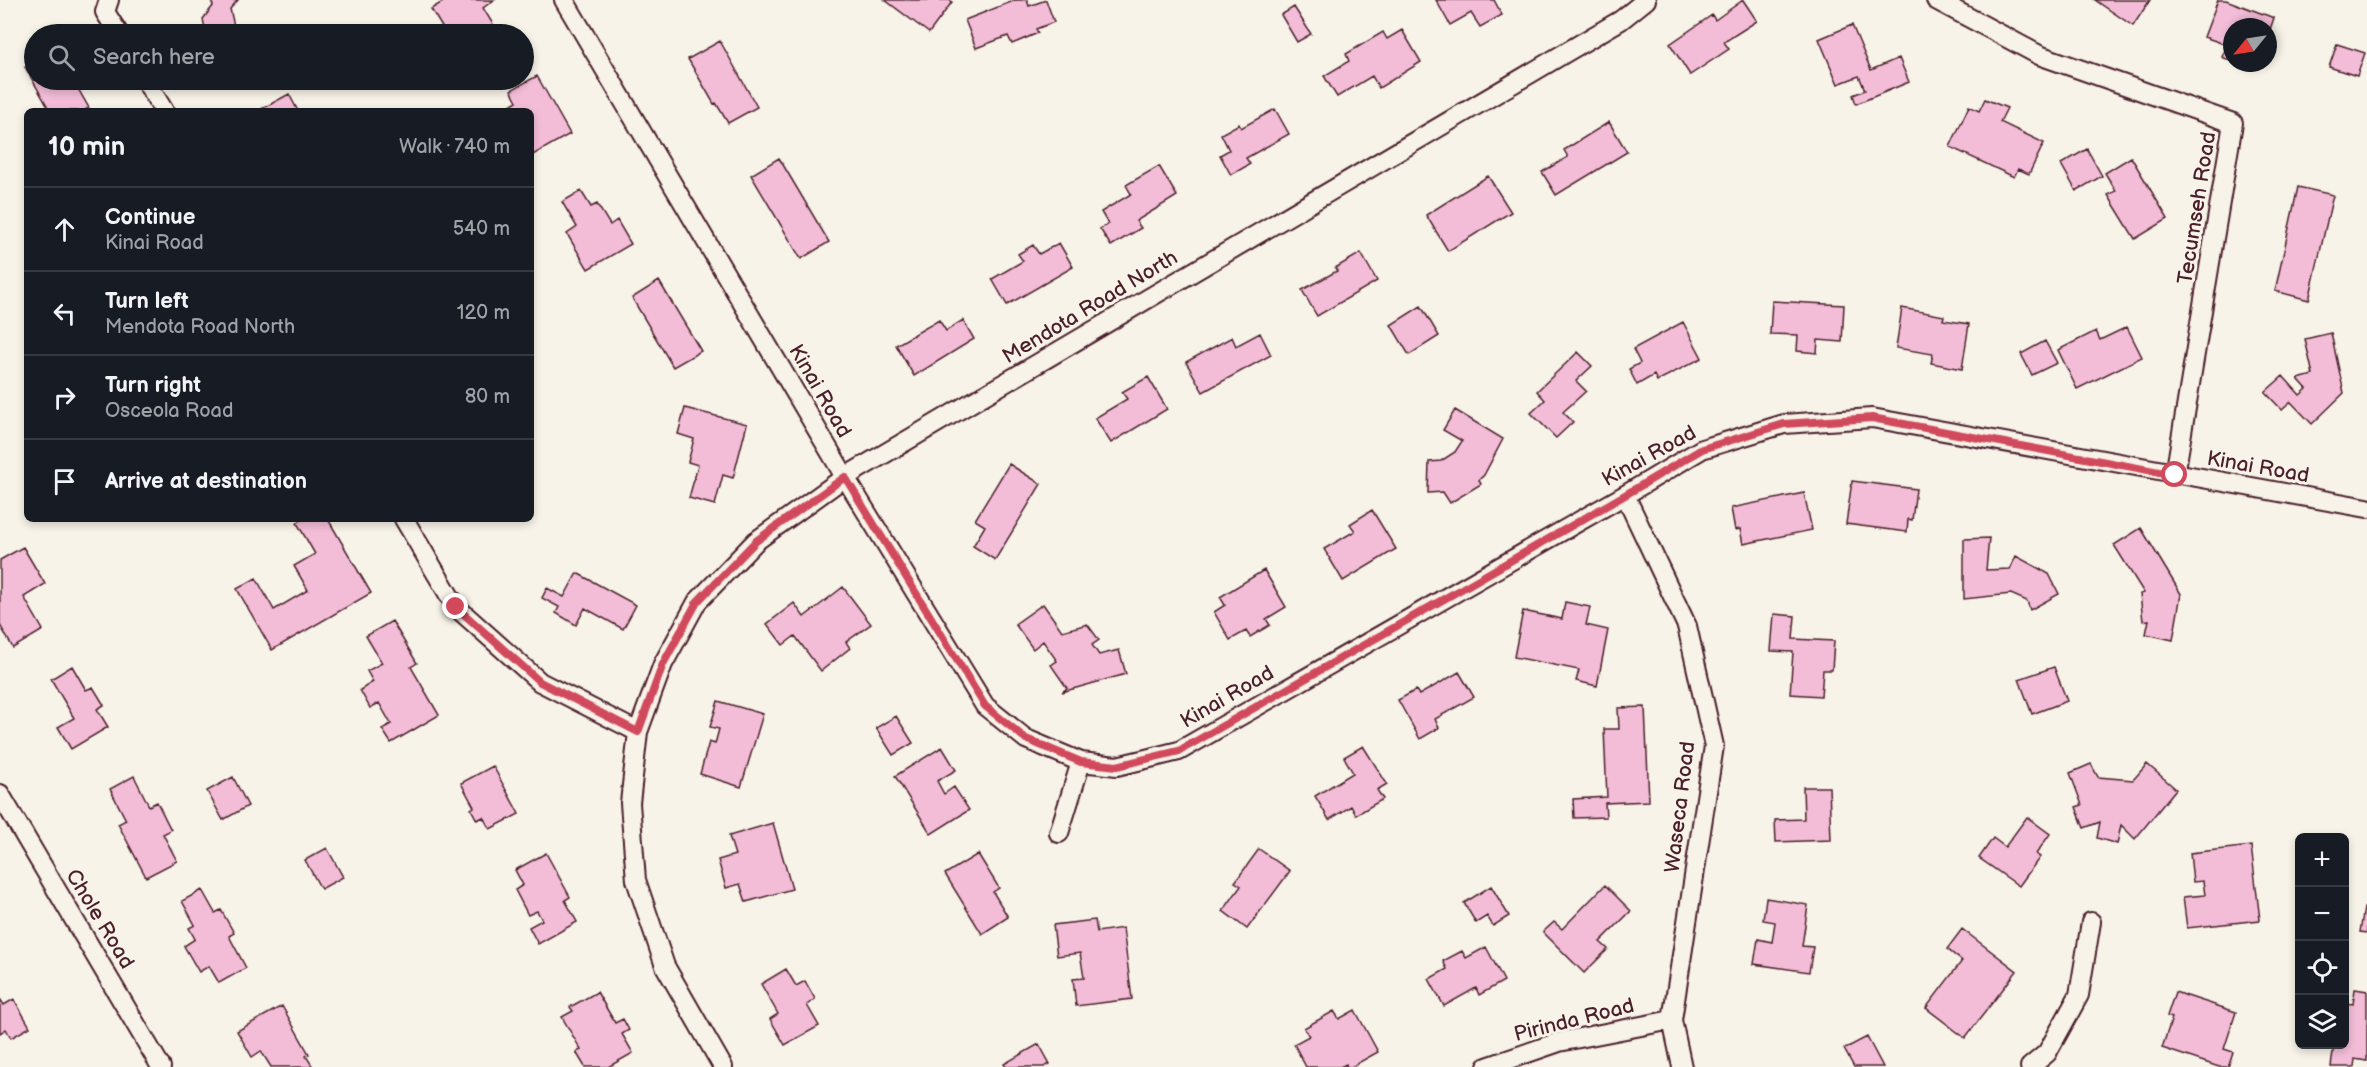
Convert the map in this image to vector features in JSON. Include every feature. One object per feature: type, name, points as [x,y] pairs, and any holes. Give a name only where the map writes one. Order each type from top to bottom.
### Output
[{"type":"street","points":[[109,0],[105,12],[113,24]]},
{"type":"street","name":"Kinai Road","points":[[564,0],[845,477],[985,706],[1026,739],[1081,762],[1117,766],[1179,751],[1702,449],[1784,424],[1872,418],[2175,475],[2367,508]]},
{"type":"street","name":"Mendota Road North","points":[[723,1067],[665,966],[636,880],[630,803],[638,732],[663,664],[697,602],[756,541],[845,477],[1610,26],[1646,0]]},
{"type":"street","name":"Tecumseh Road","points":[[1936,0],[2039,55],[2233,123],[2175,475]]},
{"type":"street","points":[[152,90],[162,108]]},
{"type":"street","name":"Waseca Road","points":[[1625,495],[1687,626],[1714,746],[1672,1020],[1682,1067]]},
{"type":"street","points":[[406,522],[456,607],[540,682],[638,732]]},
{"type":"street","points":[[1059,833],[1081,762]]},
{"type":"street","name":"Chole Road","points":[[0,795],[161,1067]]},
{"type":"street","points":[[2030,1067],[2047,1053],[2079,995],[2091,922]]},
{"type":"street","name":"Pirinda Road","points":[[1487,1067],[1559,1042],[1672,1020]]},
{"type":"building","points":[[211,0],[238,0],[230,9],[234,24],[204,24],[203,19],[213,6]]},
{"type":"building","points":[[446,0],[494,0],[483,8],[493,24],[440,24],[431,9]]},
{"type":"building","points":[[885,0],[950,0],[952,2],[929,33]]},
{"type":"building","points":[[1016,0],[1027,0],[1029,6],[1046,0],[1054,22],[1036,29],[1038,33],[1012,44],[1008,36],[976,48],[965,20]]},
{"type":"building","points":[[1436,0],[1494,0],[1502,15],[1480,27],[1471,13],[1450,25]]},
{"type":"building","points":[[1743,0],[1757,21],[1724,42],[1729,49],[1690,75],[1670,44],[1712,15],[1715,20]]},
{"type":"building","points":[[2095,0],[2150,0],[2133,26]]},
{"type":"building","points":[[2218,0],[2226,0],[2274,18],[2223,18],[2223,44],[2204,37]]},
{"type":"building","points":[[1294,7],[1311,34],[1297,42],[1281,15]]},
{"type":"building","points":[[1852,25],[1871,70],[1899,58],[1909,82],[1856,104],[1853,95],[1865,90],[1859,76],[1838,84],[1819,39]]},
{"type":"building","points":[[1402,30],[1421,62],[1379,88],[1372,76],[1337,97],[1324,76],[1349,61],[1346,54],[1383,32],[1387,39]]},
{"type":"building","points":[[720,41],[757,107],[728,123],[716,103],[714,104],[688,59]]},
{"type":"building","points":[[2337,44],[2365,53],[2357,76],[2329,67]]},
{"type":"building","points":[[537,76],[570,134],[534,154],[534,108],[505,108],[517,101],[511,90],[534,90],[534,78]]},
{"type":"building","points":[[38,90],[79,90],[89,108],[48,108]]},
{"type":"building","points":[[289,94],[296,108],[263,108]]},
{"type":"building","points":[[1985,99],[2007,108],[2000,122],[2044,143],[2029,174],[2018,169],[2014,177],[1950,147],[1969,106],[1979,111]]},
{"type":"building","points":[[1275,109],[1289,134],[1246,158],[1250,164],[1231,175],[1220,155],[1229,150],[1221,134],[1239,124],[1241,128]]},
{"type":"building","points":[[1609,122],[1627,152],[1556,195],[1542,172],[1568,157],[1564,150]]},
{"type":"building","points":[[2087,149],[2102,176],[2076,191],[2061,164]]},
{"type":"building","points":[[2131,157],[2168,219],[2135,239],[2108,195],[2116,191],[2105,173]]},
{"type":"building","points":[[779,158],[829,242],[801,259],[751,175]]},
{"type":"building","points":[[1159,166],[1177,196],[1136,221],[1141,228],[1111,246],[1100,229],[1108,224],[1101,212],[1131,194],[1126,185]]},
{"type":"building","points":[[1488,176],[1511,212],[1448,251],[1426,215]]},
{"type":"building","points":[[2298,187],[2333,195],[2309,300],[2275,291]]},
{"type":"building","points":[[581,191],[591,207],[597,204],[610,225],[617,220],[631,244],[588,269],[567,234],[577,227],[562,202]]},
{"type":"building","points":[[1059,243],[1073,267],[1007,305],[992,279],[1023,261],[1018,254],[1033,245],[1039,254]]},
{"type":"building","points":[[1361,253],[1377,281],[1317,316],[1302,290],[1337,271],[1335,268]]},
{"type":"building","points":[[659,281],[701,351],[673,367],[632,298]]},
{"type":"building","points":[[1772,301],[1844,305],[1842,342],[1818,340],[1817,353],[1797,351],[1798,335],[1770,334]]},
{"type":"building","points":[[1421,306],[1439,336],[1409,355],[1391,325]]},
{"type":"building","points":[[1902,308],[1944,316],[1943,320],[1969,324],[1962,369],[1931,363],[1933,354],[1896,348]]},
{"type":"building","points":[[939,320],[946,331],[963,320],[974,339],[914,376],[896,345]]},
{"type":"building","points":[[1683,322],[1702,358],[1657,381],[1654,375],[1637,385],[1629,369],[1640,363],[1633,349]]},
{"type":"building","points":[[2127,327],[2142,357],[2077,389],[2058,350],[2096,331],[2100,340]]},
{"type":"building","points":[[1260,333],[1271,355],[1203,392],[1186,362],[1232,337],[1236,346]]},
{"type":"building","points":[[2331,333],[2344,393],[2312,424],[2291,402],[2282,410],[2265,392],[2283,376],[2300,395],[2307,389],[2298,379],[2313,375],[2305,339]]},
{"type":"building","points":[[2045,341],[2057,363],[2032,375],[2021,354]]},
{"type":"building","points":[[1578,352],[1592,366],[1576,381],[1586,391],[1563,412],[1573,422],[1556,438],[1531,413],[1545,400],[1537,391]]},
{"type":"building","points":[[1148,377],[1167,409],[1111,443],[1095,418],[1127,399],[1122,392]]},
{"type":"building","points":[[685,408],[747,424],[733,478],[723,475],[715,505],[689,498],[698,465],[688,462],[694,439],[678,434]]},
{"type":"building","points":[[1455,410],[1503,439],[1479,480],[1481,484],[1450,503],[1443,492],[1428,493],[1429,462],[1441,461],[1455,452],[1462,441],[1443,430]]},
{"type":"building","points":[[1009,464],[1041,484],[995,560],[973,546],[985,526],[975,520]]},
{"type":"building","points":[[1852,481],[1916,489],[1912,520],[1908,519],[1907,532],[1846,524]]},
{"type":"building","points":[[1804,493],[1812,530],[1743,544],[1740,529],[1735,530],[1731,508]]},
{"type":"building","points":[[1372,510],[1396,549],[1343,581],[1324,549],[1355,531],[1350,524]]},
{"type":"building","points":[[330,522],[371,593],[272,650],[237,589],[256,578],[274,610],[308,590],[294,566],[315,554],[297,523]]},
{"type":"building","points":[[2141,528],[2181,594],[2173,640],[2146,634],[2149,620],[2143,621],[2140,594],[2144,593],[2114,545]]},
{"type":"building","points":[[1989,538],[1986,570],[2010,569],[2016,556],[2049,574],[2059,594],[2030,610],[2027,601],[2011,594],[1964,599],[1964,539]]},
{"type":"building","points":[[23,547],[45,584],[24,597],[43,630],[13,648],[0,625],[0,560]]},
{"type":"building","points":[[1264,570],[1286,607],[1266,619],[1270,625],[1250,637],[1246,631],[1230,640],[1214,612],[1225,605],[1220,597]]},
{"type":"building","points":[[577,573],[636,605],[623,629],[585,608],[576,625],[556,613],[559,607],[542,598],[547,588],[564,597]]},
{"type":"building","points":[[843,587],[871,624],[846,642],[850,648],[821,671],[795,636],[783,645],[767,624],[794,603],[804,617]]},
{"type":"building","points":[[1565,602],[1590,607],[1586,625],[1608,630],[1597,686],[1576,681],[1579,670],[1514,657],[1523,611],[1562,619]]},
{"type":"building","points":[[1043,604],[1062,631],[1088,624],[1086,625],[1099,640],[1092,645],[1099,655],[1119,650],[1126,674],[1062,692],[1067,688],[1051,665],[1057,661],[1043,641],[1033,649],[1015,624]]},
{"type":"building","points":[[1774,614],[1795,616],[1793,639],[1834,641],[1832,670],[1823,670],[1821,696],[1790,694],[1793,652],[1771,651]]},
{"type":"building","points":[[392,621],[417,663],[411,667],[439,715],[391,743],[382,729],[391,724],[379,703],[370,708],[360,690],[373,682],[367,671],[382,663],[366,636]]},
{"type":"building","points":[[72,666],[86,690],[93,687],[104,705],[97,709],[108,727],[71,749],[58,727],[74,718],[51,679]]},
{"type":"building","points":[[2054,667],[2067,701],[2032,714],[2019,679]]},
{"type":"building","points":[[1459,672],[1474,697],[1435,719],[1439,728],[1420,739],[1398,700],[1416,690],[1419,695]]},
{"type":"building","points":[[718,701],[763,714],[741,787],[700,774],[709,742],[715,744],[719,729],[710,727]]},
{"type":"building","points":[[1645,707],[1649,801],[1605,803],[1606,817],[1574,818],[1573,799],[1607,797],[1604,729],[1619,729],[1618,708]]},
{"type":"building","points":[[896,716],[913,743],[893,755],[876,728]]},
{"type":"building","points":[[1363,746],[1387,784],[1377,790],[1383,799],[1356,815],[1351,806],[1329,820],[1315,796],[1353,773],[1344,757]]},
{"type":"building","points":[[942,747],[956,770],[937,781],[944,794],[954,787],[969,810],[931,834],[895,776]]},
{"type":"building","points":[[2091,764],[2098,777],[2133,780],[2147,764],[2176,789],[2135,839],[2121,825],[2117,844],[2097,838],[2100,822],[2084,828],[2076,807],[2082,805],[2070,773]]},
{"type":"building","points":[[493,766],[519,814],[490,829],[483,817],[477,820],[471,809],[474,807],[461,783]]},
{"type":"building","points":[[134,776],[149,806],[157,802],[171,830],[163,834],[177,861],[146,877],[118,824],[126,820],[110,789]]},
{"type":"building","points":[[233,777],[248,806],[223,820],[207,791]]},
{"type":"building","points":[[1803,787],[1829,787],[1831,840],[1776,842],[1775,820],[1804,819]]},
{"type":"building","points":[[2027,817],[2050,834],[2036,854],[2040,857],[2019,886],[1979,858],[1993,838],[2005,847]]},
{"type":"building","points":[[773,823],[792,889],[746,902],[740,884],[726,888],[718,860],[735,855],[729,836]]},
{"type":"building","points":[[2251,846],[2260,920],[2187,928],[2183,897],[2205,895],[2203,881],[2193,882],[2190,853]]},
{"type":"building","points":[[327,848],[343,877],[321,889],[305,860]]},
{"type":"building","points":[[1259,849],[1290,871],[1247,929],[1223,911],[1241,886],[1235,882]]},
{"type":"building","points":[[546,853],[570,897],[565,900],[577,922],[538,944],[529,927],[542,920],[537,911],[528,915],[515,890],[523,885],[515,870]]},
{"type":"building","points":[[978,854],[999,888],[993,892],[1008,917],[982,934],[945,874]]},
{"type":"building","points":[[1605,885],[1631,911],[1600,942],[1608,949],[1584,973],[1543,932],[1554,922],[1562,929]]},
{"type":"building","points":[[1491,886],[1509,916],[1493,926],[1487,916],[1476,923],[1464,903]]},
{"type":"building","points":[[202,890],[215,913],[221,910],[234,933],[229,936],[246,968],[219,983],[209,966],[199,972],[184,946],[195,939],[189,928],[195,925],[182,901]]},
{"type":"building","points":[[1766,898],[1808,905],[1802,946],[1813,947],[1809,972],[1754,964],[1758,939],[1772,942],[1775,922],[1763,920]]},
{"type":"building","points":[[2364,908],[2367,908],[2367,933],[2360,932]]},
{"type":"building","points":[[1095,920],[1097,932],[1123,928],[1132,999],[1076,1006],[1073,979],[1084,978],[1080,953],[1057,956],[1053,925]]},
{"type":"building","points":[[1962,929],[2017,971],[1965,1038],[1926,1008],[1962,961],[1947,949]]},
{"type":"building","points":[[1486,947],[1504,981],[1479,995],[1476,988],[1444,1006],[1429,979],[1447,969],[1443,961],[1462,951],[1466,958]]},
{"type":"building","points":[[786,969],[796,986],[805,981],[815,999],[807,1005],[819,1026],[785,1045],[770,1019],[778,1014],[761,984]]},
{"type":"building","points":[[2355,989],[2367,991],[2367,1061],[2355,1059],[2354,1067],[2331,1067],[2333,1049],[2349,1049],[2349,1004],[2353,1004]]},
{"type":"building","points":[[597,992],[615,1023],[623,1019],[629,1030],[622,1034],[633,1053],[608,1067],[585,1067],[576,1052],[581,1050],[562,1017],[573,1011],[570,1007]]},
{"type":"building","points":[[2175,992],[2236,1012],[2224,1049],[2233,1052],[2228,1067],[2219,1067],[2162,1048],[2172,1018],[2167,1016]]},
{"type":"building","points":[[0,999],[4,1005],[14,999],[30,1027],[11,1038],[6,1029],[0,1033]]},
{"type":"building","points":[[282,1006],[309,1054],[306,1056],[313,1067],[271,1067],[261,1051],[252,1057],[237,1031]]},
{"type":"building","points":[[1355,1010],[1378,1052],[1351,1067],[1347,1067],[1346,1064],[1340,1067],[1306,1067],[1294,1044],[1309,1036],[1304,1028],[1334,1011],[1339,1019]]},
{"type":"building","points":[[1867,1037],[1883,1067],[1854,1067],[1844,1049]]},
{"type":"building","points":[[1039,1044],[1050,1064],[1044,1067],[1006,1067],[1004,1064]]},
{"type":"route","points":[[456,607],[540,682],[638,732],[663,664],[697,602],[756,541],[845,477],[985,706],[1026,739],[1081,762],[1117,766],[1179,751],[1702,449],[1784,424],[1872,418],[2175,475]]}]
